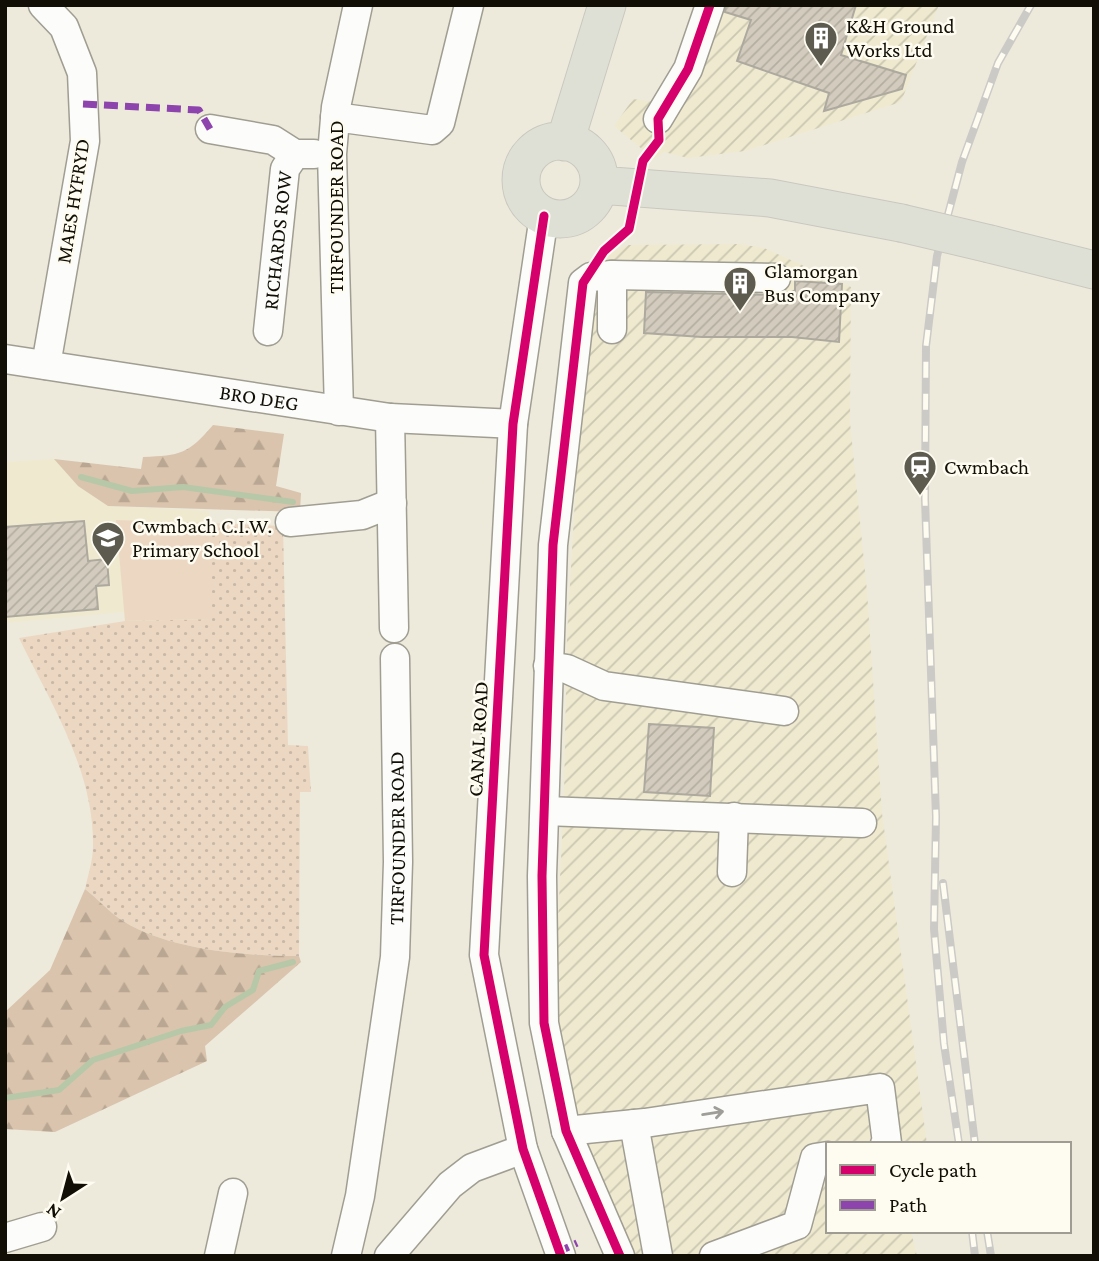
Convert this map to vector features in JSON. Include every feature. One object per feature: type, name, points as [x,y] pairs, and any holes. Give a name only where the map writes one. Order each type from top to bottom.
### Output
[{"type":"main road","points":[[565,142],[607,5]]},
{"type":"main road","points":[[565,142],[587,152],[594,162],[599,185],[589,207],[579,215],[555,220],[544,216],[525,200],[521,188],[524,164],[541,146],[565,142]]},
{"type":"main road","points":[[599,185],[770,198],[901,223],[1094,270]]},
{"type":"street","name":"MAES HYFRYD","points":[[43,5],[64,27],[82,73],[85,141],[46,365]]},
{"type":"street","name":"TIRFOUNDER ROAD","points":[[339,411],[332,154],[335,117],[358,5]]},
{"type":"street","points":[[335,117],[432,130],[440,123],[469,5]]},
{"type":"street","points":[[658,119],[688,69],[710,5]]},
{"type":"street","points":[[210,129],[273,140],[295,154],[332,154]]},
{"type":"street","name":"RICHARDS ROW","points":[[268,331],[285,169],[295,154]]},
{"type":"street","name":"CANAL ROAD","points":[[544,216],[513,424],[484,955],[523,1149],[561,1256]]},
{"type":"street","points":[[621,1256],[566,1131],[544,1023],[542,876],[553,559],[583,283],[590,277],[612,275],[776,278]]},
{"type":"street","points":[[612,275],[612,329]]},
{"type":"street","name":"BRO DEG","points":[[5,359],[390,418],[513,424]]},
{"type":"street","points":[[390,418],[394,628]]},
{"type":"street","points":[[290,522],[362,515],[392,503]]},
{"type":"street","points":[[506,551],[553,559]]},
{"type":"street","name":"TIRFOUNDER ROAD","points":[[346,1256],[360,1196],[396,957],[398,862],[395,658]]},
{"type":"street","points":[[548,666],[567,669],[604,686],[784,711]]},
{"type":"street","points":[[545,811],[862,823]]},
{"type":"street","points":[[732,872],[734,817]]},
{"type":"street","points":[[566,1131],[640,1124],[880,1088],[887,1142]]},
{"type":"street","points":[[640,1124],[658,1256]]},
{"type":"street","points":[[389,1256],[450,1185],[472,1168],[523,1149]]},
{"type":"street","points":[[714,1256],[797,1225],[815,1158],[826,1156]]},
{"type":"street","points":[[219,1256],[233,1193]]},
{"type":"street","points":[[5,1238],[43,1227]]},
{"type":"shaded area","points":[[700,5],[939,5],[901,102],[745,151],[688,158],[664,152],[654,159],[614,126],[633,99],[655,102],[683,57]]},
{"type":"shaded area","points":[[739,244],[764,248],[851,287],[850,422],[867,591],[882,813],[927,1142],[826,1142],[826,1233],[911,1233],[917,1256],[630,1256],[590,1167],[557,1030],[557,941],[564,797],[567,635],[580,414],[593,295],[607,255],[628,245]]},
{"type":"shaded area","name":"Cwmbach C.I.W. Primary School","points":[[54,459],[78,486],[108,506],[209,511],[211,619],[125,621],[124,612],[5,623],[5,462]]},
{"type":"shaded area","points":[[116,520],[209,523],[211,619],[125,621]]},
{"type":"shaded area","points":[[209,523],[283,526],[288,745],[308,746],[311,792],[300,792],[299,956],[232,953],[162,939],[123,921],[85,889],[93,846],[86,791],[68,738],[19,638],[125,621],[210,619]]},
{"type":"green space","points":[[213,425],[284,434],[276,486],[301,493],[300,512],[108,506],[78,486],[54,459],[141,469],[143,457],[182,452]]},
{"type":"green space","points":[[85,889],[123,921],[162,939],[232,953],[299,956],[301,962],[205,1046],[207,1061],[55,1132],[5,1129],[5,1012],[50,970]]},
{"type":"building","name":"K&H Ground Works Ltd","points":[[726,5],[856,5],[841,55],[906,75],[902,89],[824,111],[829,93],[737,61],[751,20],[725,12]]},
{"type":"building","points":[[795,281],[842,284],[839,342],[792,337],[702,337],[644,333],[646,292],[776,295],[795,291]]},
{"type":"building","points":[[84,521],[88,561],[107,559],[109,585],[96,586],[98,609],[5,617],[5,527]]},
{"type":"building","points":[[649,724],[714,728],[710,796],[644,792]]},
{"type":"waterway","points":[[81,477],[132,491],[183,487],[293,502]]},
{"type":"waterway","points":[[5,1098],[59,1090],[93,1060],[181,1031],[211,1025],[225,1007],[253,990],[259,971],[293,962]]},
{"type":"railway","points":[[959,1142],[944,1044],[934,929],[936,817],[925,499],[926,346],[937,256],[962,162],[998,63],[1031,5]]},
{"type":"railway","points":[[943,883],[975,1142]]},
{"type":"railway","points":[[972,1233],[975,1256]]},
{"type":"railway","points":[[987,1233],[991,1256]]},
{"type":"marked path","points":[[83,104],[199,110],[210,129]]},
{"type":"marked path","points":[[556,1253],[577,1243]]},
{"type":"cycle path","points":[[620,1256],[566,1131],[544,1023],[542,876],[553,545],[583,283],[604,251],[629,229],[643,161],[659,140],[658,119],[688,69],[710,5]]},
{"type":"cycle path","points":[[544,216],[513,424],[484,955],[523,1149],[561,1256]]},
{"type":"place","name":"K&H Ground Works Ltd","points":[[821,68]]},
{"type":"place","name":"Glamorgan Bus Company","points":[[740,313]]},
{"type":"place","name":"Cwmbach","points":[[920,497]]},
{"type":"place","name":"Cwmbach C.I.W. Primary School","points":[[108,568]]}]
